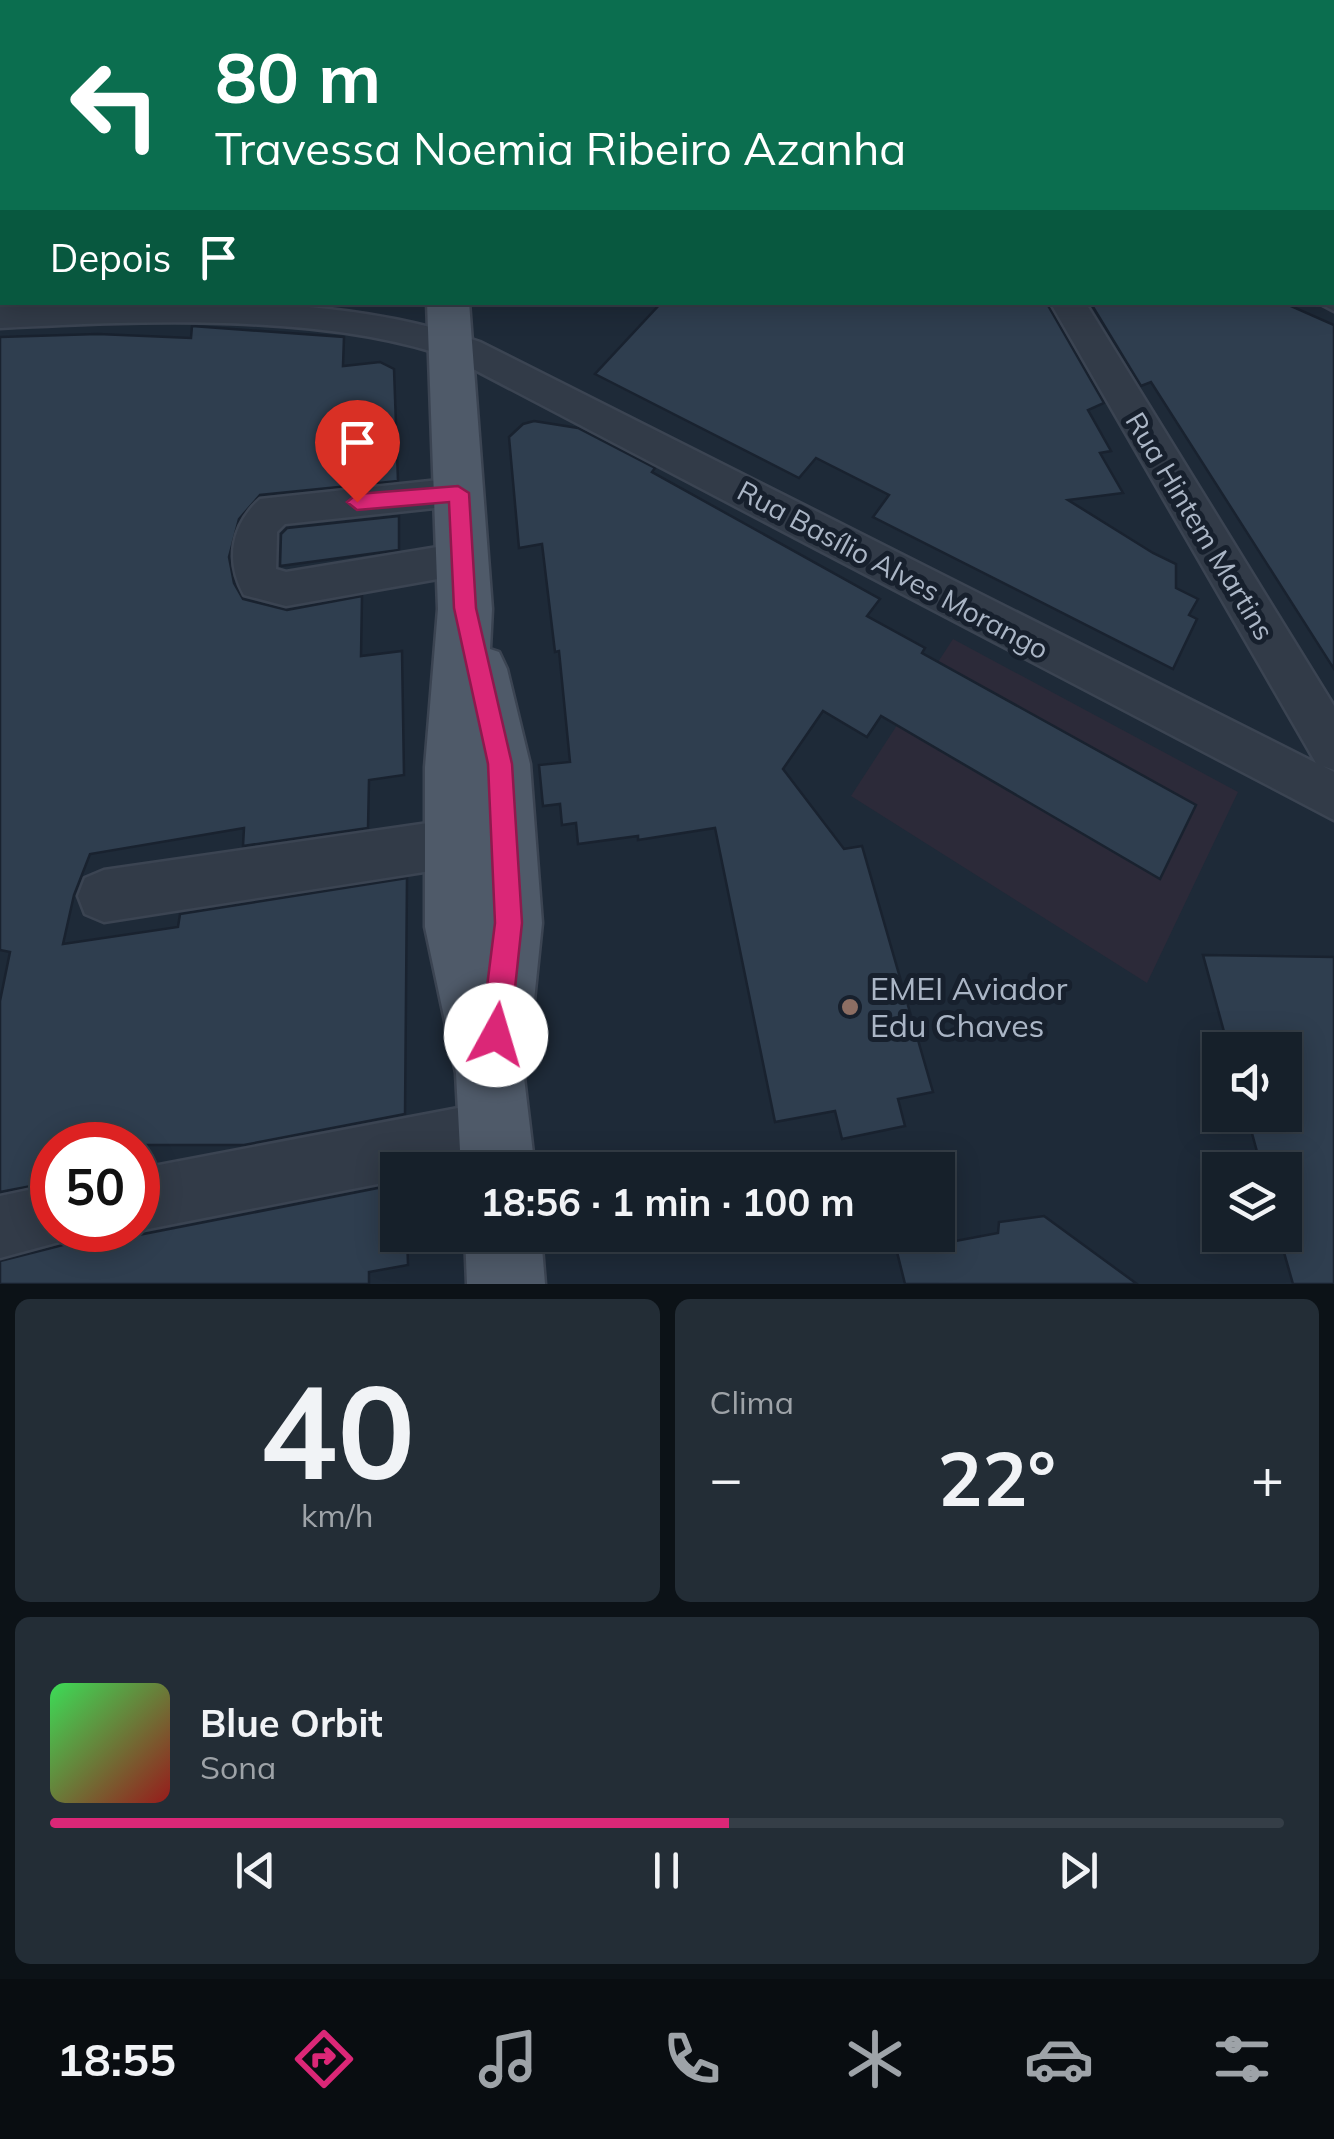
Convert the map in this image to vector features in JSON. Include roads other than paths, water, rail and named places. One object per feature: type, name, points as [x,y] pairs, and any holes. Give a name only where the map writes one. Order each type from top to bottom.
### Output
[{"type":"main road","points":[[449,324],[464,584],[455,766],[458,927],[495,1125]]},
{"type":"main road","points":[[464,584],[500,764],[509,923],[495,1125]]},
{"type":"main road","points":[[504,1252],[506,1284]]},
{"type":"street","name":"Rua Hintem Martins","points":[[1069,305],[1334,749]]},
{"type":"street","name":"Rua Basílio Alves Morango","points":[[0,316],[203,310],[304,320],[449,324],[530,380],[1334,797]]},
{"type":"street","points":[[458,493],[274,510],[257,526],[254,574],[259,583],[286,588],[464,584]]},
{"type":"street","points":[[104,896],[456,843]]},
{"type":"street","points":[[160,1195],[495,1125]]},
{"type":"street","points":[[0,1226],[30,1220]]},
{"type":"place","name":"EMEI Aviador Edu Chaves","points":[[850,1007]]}]
